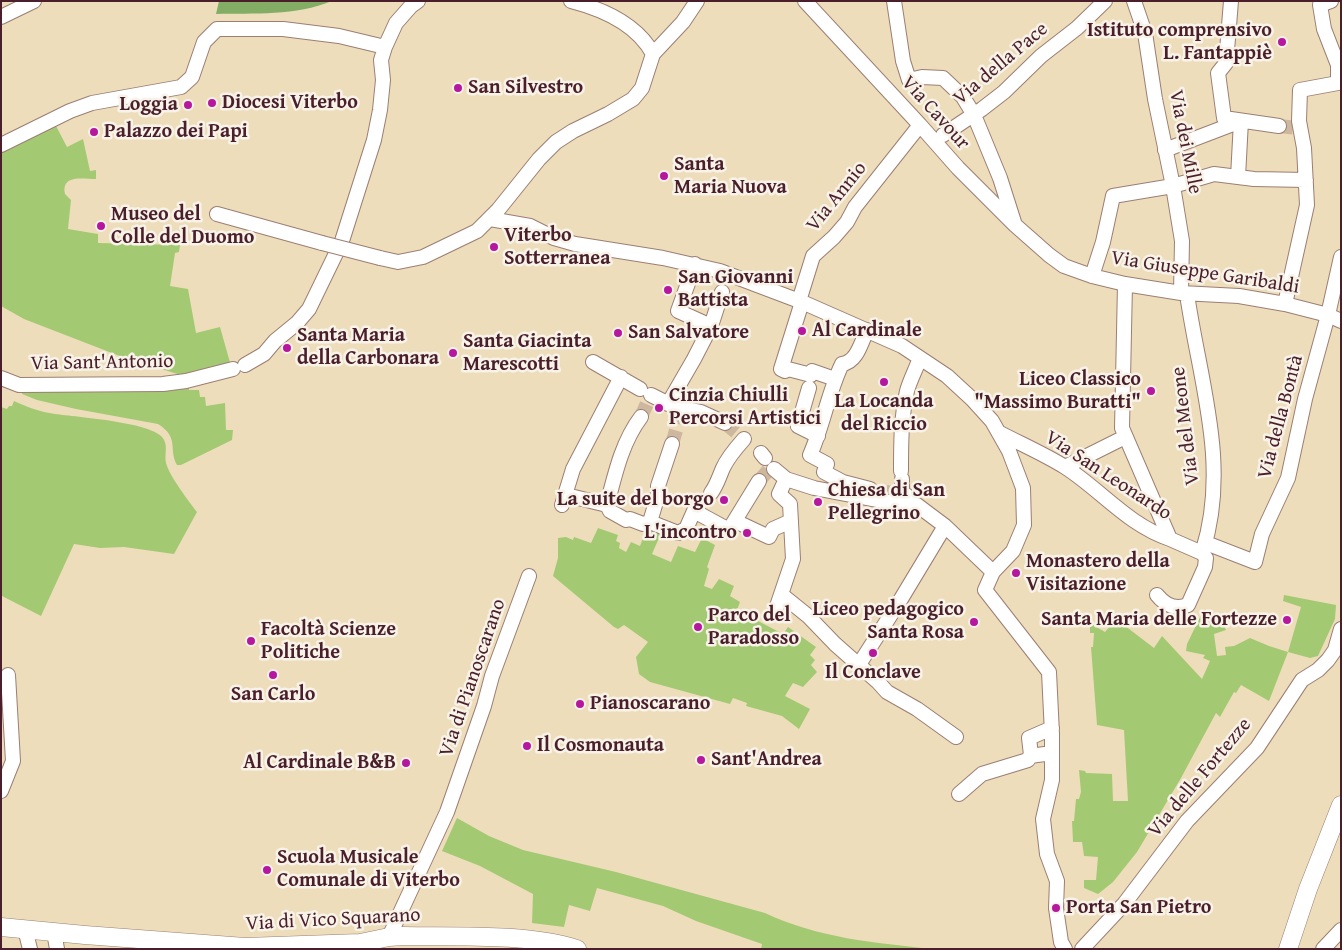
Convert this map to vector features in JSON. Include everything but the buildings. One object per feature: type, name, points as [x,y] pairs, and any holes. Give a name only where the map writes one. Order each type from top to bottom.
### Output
[{"type":"main road","points":[[1288,949],[1308,889],[1341,805]]},
{"type":"main road","name":"Via di Vico Squarano","points":[[1,927],[25,929],[55,940],[245,947],[333,945],[462,937],[531,940],[577,949]]},
{"type":"main road","points":[[443,949],[450,942],[462,937]]},
{"type":"main road","points":[[385,941],[419,942],[426,949]]},
{"type":"street","points":[[1,17],[34,1]]},
{"type":"street","name":"Via Sant'Antonio","points":[[1,378],[19,385],[163,384],[186,381],[239,367],[264,354],[309,309],[342,241],[374,140],[383,80],[381,60],[385,47],[396,23],[418,1]]},
{"type":"street","points":[[571,1],[591,6],[606,13],[633,30],[650,48],[653,54]]},
{"type":"street","points":[[217,214],[398,262],[423,257],[476,231],[490,219],[539,159],[556,142],[573,131],[633,100],[642,88],[653,54],[684,22],[696,1]]},
{"type":"street","name":"Via Cavour","points":[[805,1],[958,168],[1039,247]]},
{"type":"street","points":[[894,1],[903,61],[909,80],[922,77],[943,78],[963,97],[974,115],[1000,178],[1015,225]]},
{"type":"street","name":"Via della Pace","points":[[943,135],[974,115],[1004,92],[1041,56],[1077,28],[1105,1]]},
{"type":"street","name":"Via dei Mille","points":[[1134,1],[1144,33],[1165,150],[1174,186],[1182,241],[1184,294]]},
{"type":"street","points":[[1231,1],[1226,63],[1218,73],[1224,118],[1279,126]]},
{"type":"street","points":[[1285,304],[1307,206],[1306,180],[1299,128],[1300,90],[1338,83],[1338,65],[1324,29],[1320,5],[1331,1]]},
{"type":"street","points":[[1,145],[70,112],[92,104],[181,88],[192,77],[204,42],[216,29],[283,29],[339,36],[385,47]]},
{"type":"street","points":[[1165,150],[1241,121]]},
{"type":"street","points":[[1238,177],[1241,121]]},
{"type":"street","name":"Via Annio","points":[[810,380],[788,369],[785,371],[781,370],[813,256],[847,222],[855,207],[920,125]]},
{"type":"street","points":[[1092,276],[1103,242],[1113,196],[1174,186],[1214,174],[1306,180]]},
{"type":"street","points":[[490,219],[530,226],[554,238],[575,244],[695,264],[800,302],[902,346],[947,376],[992,421],[1006,445],[1023,488],[1024,525],[1013,551],[993,572],[985,590],[1048,672],[1052,728],[1052,780],[1044,819],[1046,854],[1056,880],[1056,908],[1061,939],[1066,949]]},
{"type":"street","name":"Via Giuseppe Garibaldi","points":[[1039,247],[1064,266],[1092,276],[1125,284],[1184,294],[1239,296],[1285,304],[1328,315],[1341,321]]},
{"type":"street","points":[[1328,315],[1341,257]]},
{"type":"street","points":[[695,264],[678,311],[711,326]]},
{"type":"street","points":[[1125,284],[1122,428],[1170,539]]},
{"type":"street","points":[[676,407],[694,359],[711,326],[722,292]]},
{"type":"street","name":"Via del Meone","points":[[1157,595],[1163,603],[1180,608],[1188,605],[1205,567],[1204,548],[1214,493],[1214,457],[1208,409],[1184,294]]},
{"type":"street","name":"Via della Bontà","points":[[1204,548],[1255,562],[1262,534],[1288,478],[1305,399],[1328,315]]},
{"type":"street","points":[[867,330],[854,359],[842,364],[835,379],[810,456],[827,464],[824,472],[843,482],[862,488],[898,494],[902,475],[901,428],[908,390],[920,358]]},
{"type":"street","points":[[593,362],[648,395],[676,407],[701,412],[725,422]]},
{"type":"street","points":[[818,436],[798,426],[812,371],[835,379]]},
{"type":"street","points":[[607,504],[564,500],[576,462],[621,378]]},
{"type":"street","points":[[641,417],[632,429],[622,454],[607,504],[610,511],[626,520],[630,519],[643,524],[650,522],[678,533],[686,529],[694,511],[729,530],[759,481]]},
{"type":"street","name":"Via San Leonardo","points":[[998,432],[1065,467],[1134,521],[1157,535],[1204,548]]},
{"type":"street","points":[[1065,467],[1125,437]]},
{"type":"street","points":[[650,522],[658,495],[658,486],[672,444]]},
{"type":"street","points":[[711,493],[717,485],[723,467],[732,453],[757,450],[786,480],[835,489],[887,502],[906,502],[916,505],[948,528],[993,572]]},
{"type":"street","points":[[775,612],[793,559],[790,504],[779,494],[786,480]]},
{"type":"street","points":[[735,521],[769,537],[773,528],[791,521]]},
{"type":"street","points":[[858,666],[948,528]]},
{"type":"street","name":"Via di Pianoscarano","points":[[385,941],[445,817],[492,676],[529,576]]},
{"type":"street","points":[[782,594],[808,616],[887,692],[917,709],[956,737]]},
{"type":"street","name":"Via delle Fortezze","points":[[1082,949],[1124,904],[1186,821],[1257,748],[1302,680],[1318,670],[1328,660],[1335,650],[1341,629]]},
{"type":"street","points":[[1,791],[13,761],[8,675]]},
{"type":"street","points":[[959,794],[982,774],[1028,760],[1031,755],[1029,738],[1052,728]]},
{"type":"street","points":[[1031,755],[1052,753]]},
{"type":"street","points":[[25,929],[30,949]]},
{"type":"street","points":[[1323,949],[1341,930]]},
{"type":"green space","points":[[219,1],[332,1],[318,6],[289,11],[216,14]]},
{"type":"green space","points":[[55,124],[67,147],[83,139],[90,171],[96,170],[96,179],[79,178],[66,183],[65,194],[71,200],[68,229],[98,234],[98,243],[180,245],[179,252],[175,253],[170,286],[188,289],[196,333],[220,327],[231,366],[187,377],[117,355],[24,319],[1,306],[1,150]]},
{"type":"green space","points":[[189,386],[189,390],[199,390],[200,397],[205,397],[206,406],[225,403],[226,430],[233,430],[232,440],[181,465],[177,465],[169,434],[158,424],[76,409],[37,400],[22,394],[22,392]]},
{"type":"green space","points":[[14,401],[49,413],[128,424],[155,432],[162,437],[165,443],[168,469],[197,512],[174,554],[124,547],[100,548],[74,544],[41,616],[1,597],[1,407],[7,409],[9,406],[12,406]]},
{"type":"green space","name":"Parco del Paradosso","points":[[648,525],[662,531],[652,554],[671,562],[678,546],[695,552],[702,538],[715,545],[707,567],[709,569],[704,586],[712,589],[719,579],[734,586],[730,596],[740,602],[737,610],[783,634],[788,627],[816,647],[810,655],[815,660],[811,665],[817,672],[803,687],[793,683],[785,696],[810,709],[799,729],[782,716],[746,706],[747,703],[733,698],[730,704],[650,682],[639,674],[636,657],[648,642],[624,625],[618,629],[614,627],[553,576],[558,558],[558,538],[566,537],[573,540],[574,537],[591,543],[598,528],[618,535],[616,541],[620,543],[619,548],[626,552],[631,542],[640,546]]},
{"type":"green space","points":[[1284,595],[1336,605],[1335,619],[1318,656],[1310,658],[1288,652],[1301,607],[1283,601]]},
{"type":"green space","points":[[1204,609],[1232,620],[1224,626],[1226,630],[1214,634],[1217,656],[1226,655],[1225,647],[1234,646],[1250,638],[1288,652],[1269,701],[1241,685],[1236,693],[1234,692],[1220,717],[1216,713],[1181,778],[1137,852],[1113,882],[1098,894],[1084,888],[1084,880],[1096,880],[1098,857],[1084,856],[1082,842],[1073,842],[1072,821],[1074,821],[1076,799],[1079,799],[1081,792],[1079,770],[1086,773],[1112,774],[1113,801],[1128,801],[1124,730],[1097,725],[1091,647],[1093,647],[1094,633],[1090,633],[1090,627],[1093,625],[1105,632],[1116,619],[1154,648],[1162,636],[1202,679],[1210,661],[1203,658],[1205,655],[1186,651],[1187,644]]},
{"type":"green space","points":[[457,818],[489,836],[523,850],[616,872],[765,913],[826,934],[868,942],[933,949],[761,949],[762,944],[696,921],[663,906],[597,888],[590,911],[569,905],[564,927],[532,923],[533,894],[480,866],[442,851]]},
{"type":"tunnel","points":[[1279,126],[1298,128]]},
{"type":"tunnel","points":[[641,417],[648,401]]},
{"type":"tunnel","points":[[672,444],[682,410]]},
{"type":"tunnel","points":[[725,423],[742,437]]},
{"type":"tunnel","points":[[759,481],[772,466]]},
{"type":"tunnel","points":[[886,492],[897,494]]},
{"type":"place","name":"Istituto comprensivo L. Fantappiè","points":[[1282,42]]},
{"type":"place","name":"San Silvestro","points":[[458,88]]},
{"type":"place","name":"Diocesi Viterbo","points":[[212,103]]},
{"type":"place","name":"Loggia","points":[[188,105]]},
{"type":"place","name":"Palazzo dei Papi","points":[[94,132]]},
{"type":"place","name":"Santa Maria Nuova","points":[[664,176]]},
{"type":"place","name":"Museo del Colle del Duomo","points":[[101,226]]},
{"type":"place","name":"Viterbo Sotterranea","points":[[494,247]]},
{"type":"place","name":"San Giovanni Battista","points":[[668,290]]},
{"type":"place","name":"Al Cardinale","points":[[802,331]]},
{"type":"place","name":"San Salvatore","points":[[618,333]]},
{"type":"place","name":"Santa Maria della Carbonara","points":[[287,348]]},
{"type":"place","name":"Santa Giacinta Marescotti","points":[[453,353]]},
{"type":"place","name":"La Locanda del Riccio","points":[[884,382]]},
{"type":"place","name":"Liceo Classico \"Massimo Buratti\"","points":[[1151,391]]},
{"type":"place","name":"Cinzia Chiulli Percorsi Artistici","points":[[659,408]]},
{"type":"place","name":"La suite del borgo","points":[[724,500]]},
{"type":"place","name":"Chiesa di San Pellegrino","points":[[818,502]]},
{"type":"place","name":"L'incontro","points":[[747,533]]},
{"type":"place","name":"Monastero della Visitazione","points":[[1016,573]]},
{"type":"place","name":"Santa Maria delle Fortezze","points":[[1287,620]]},
{"type":"place","name":"Liceo pedagogico Santa Rosa","points":[[974,622]]},
{"type":"place","name":"Parco del Paradosso","points":[[698,627]]},
{"type":"place","name":"Facoltà Scienze Politiche","points":[[251,641]]},
{"type":"place","name":"Il Conclave","points":[[873,653]]},
{"type":"place","name":"San Carlo","points":[[273,675]]},
{"type":"place","name":"Pianoscarano","points":[[580,704]]},
{"type":"place","name":"Il Cosmonauta","points":[[527,746]]},
{"type":"place","name":"Sant'Andrea","points":[[701,760]]},
{"type":"place","name":"Al Cardinale B&B","points":[[406,763]]},
{"type":"place","name":"Scuola Musicale Comunale di Viterbo","points":[[267,870]]},
{"type":"place","name":"Porta San Pietro","points":[[1056,908]]}]
